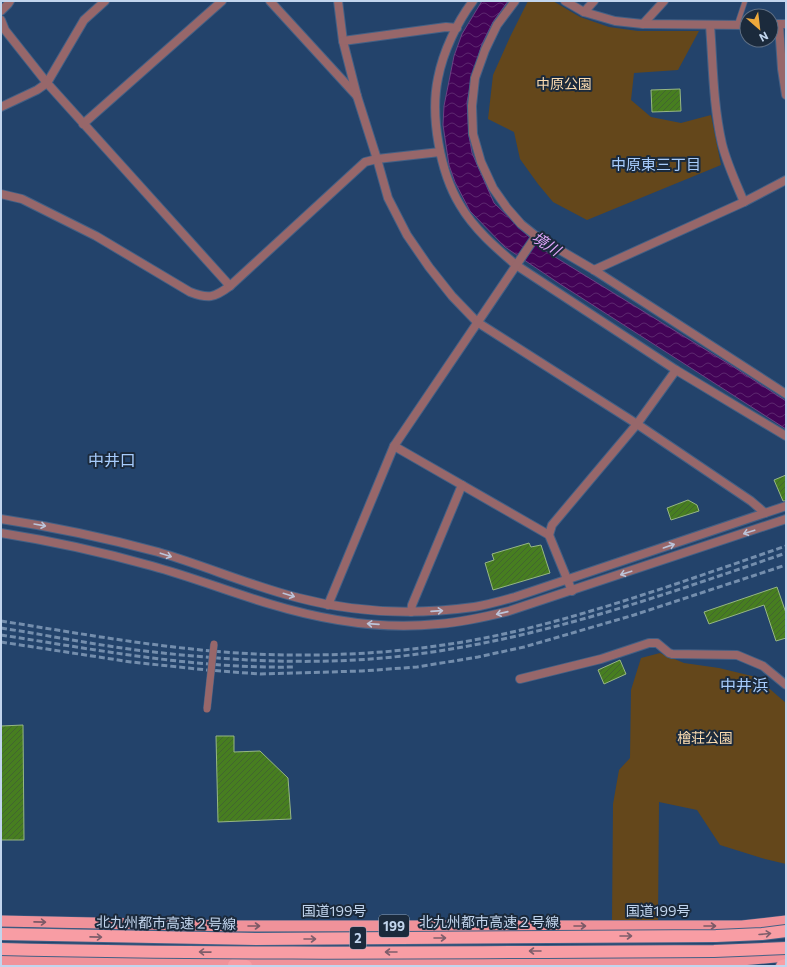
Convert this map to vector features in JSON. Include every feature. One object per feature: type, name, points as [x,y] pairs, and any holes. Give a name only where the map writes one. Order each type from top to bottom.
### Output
[{"type":"highway","name":"国道199号","points":[[1,921],[236,926],[742,926],[786,921]]},
{"type":"highway","name":"北九州都市高速２号線","points":[[1,934],[256,939],[716,936],[786,932]]},
{"type":"highway","name":"北九州都市高速２号線","points":[[1,949],[101,952],[258,953],[766,950],[786,948]]},
{"type":"highway","points":[[1,960],[121,965],[741,963],[786,956]]},
{"type":"highway","points":[[234,965],[246,966]]},
{"type":"highway","points":[[782,966],[786,965]]},
{"type":"street","points":[[1,11],[10,1]]},
{"type":"street","points":[[1,107],[37,90],[47,83],[84,20],[105,1]]},
{"type":"street","points":[[83,124],[222,1]]},
{"type":"street","points":[[270,1],[357,96]]},
{"type":"street","points":[[338,1],[343,41],[357,96],[388,198],[407,235],[429,267],[452,296],[477,322],[636,424],[752,501],[765,513]]},
{"type":"street","points":[[473,1],[457,28],[444,55],[438,79],[436,105],[436,130],[440,152],[448,178],[460,204],[473,223],[492,244],[517,263],[676,370],[786,436]]},
{"type":"street","points":[[515,1],[498,25],[488,43],[475,78],[472,106],[473,134],[481,162],[493,188],[507,208],[535,237],[594,270],[786,394]]},
{"type":"street","points":[[565,1],[584,12],[615,21],[643,24],[737,25]]},
{"type":"street","points":[[584,12],[594,1]]},
{"type":"street","points":[[643,24],[664,1]]},
{"type":"street","points":[[1,20],[5,30],[47,83],[230,286]]},
{"type":"street","points":[[779,24],[782,69],[786,95]]},
{"type":"street","points":[[710,25],[718,124],[725,152],[744,202]]},
{"type":"street","points":[[343,41],[446,27],[457,28]]},
{"type":"street","points":[[1,194],[11,195],[22,199],[96,236],[190,292],[200,296],[211,297],[230,286],[365,162],[377,159],[440,152]]},
{"type":"street","points":[[594,270],[744,202],[786,180]]},
{"type":"street","points":[[328,605],[394,446],[535,237]]},
{"type":"street","points":[[572,591],[549,535],[552,525],[636,424],[676,370]]},
{"type":"street","points":[[394,446],[549,535]]},
{"type":"street","points":[[411,612],[412,605],[462,486]]},
{"type":"street","points":[[1,519],[43,525],[152,551],[271,590],[328,605],[371,611],[411,612],[437,611],[475,606],[515,597],[786,506]]},
{"type":"street","points":[[1,533],[41,539],[152,566],[271,604],[324,617],[364,623],[396,625],[436,624],[479,619],[509,612],[786,519]]},
{"type":"street","points":[[520,679],[601,659],[649,643],[657,644],[672,654],[737,655],[763,666],[786,685]]},
{"type":"street","points":[[207,710],[214,644]]},
{"type":"street","points":[[121,965],[126,924]]},
{"type":"lane","points":[[737,25],[745,1]]},
{"type":"lane","points":[[742,926],[742,940]]},
{"type":"lane","points":[[741,947],[741,963]]},
{"type":"green space","name":"中原公園","points":[[528,1],[553,1],[580,17],[609,27],[638,31],[699,31],[678,70],[634,73],[631,100],[651,117],[681,123],[711,115],[721,165],[587,220],[553,202],[520,159],[514,132],[488,119],[493,75]]},
{"type":"green space","name":"檜荘公園","points":[[660,653],[684,663],[719,668],[756,677],[786,703],[786,864],[720,845],[697,810],[659,802],[658,920],[612,922],[613,804],[619,770],[630,758],[631,690],[641,658]]},
{"type":"water","points":[[482,1],[508,1],[493,22],[482,44],[472,77],[467,102],[469,136],[472,153],[494,203],[542,249],[786,401],[786,429],[505,247],[470,211],[455,182],[449,165],[443,125],[444,106],[454,56],[462,34]]},
{"type":"building","points":[[680,89],[681,111],[652,112],[651,90]]},
{"type":"building","points":[[786,475],[786,501],[783,501],[774,480]]},
{"type":"building","points":[[688,500],[697,505],[699,511],[671,520],[667,508]]},
{"type":"building","points":[[529,543],[531,547],[541,545],[550,573],[493,590],[485,563],[494,560],[492,554]]},
{"type":"building","points":[[777,587],[786,613],[786,638],[776,641],[764,605],[709,624],[704,612]]},
{"type":"building","points":[[620,660],[626,674],[604,684],[598,670]]},
{"type":"building","points":[[23,725],[24,840],[1,840],[1,726]]},
{"type":"building","points":[[216,736],[234,736],[234,752],[260,751],[288,778],[291,819],[218,822]]},
{"type":"railway","points":[[1,621],[191,649],[305,655],[387,652],[468,641],[555,621],[655,591],[786,546]]},
{"type":"railway","points":[[1,628],[119,648],[241,660],[312,661],[383,658],[466,647],[559,626],[650,599],[786,553]]},
{"type":"railway","points":[[1,642],[131,662],[260,674],[362,671],[417,667],[478,657],[524,647],[634,615],[786,565]]},
{"type":"railway","points":[[1,635],[184,662],[258,667],[295,667]]},
{"type":"district","name":"中原東三丁目","points":[[656,165]]},
{"type":"district","name":"中井口","points":[[112,460]]},
{"type":"district","name":"中井浜","points":[[744,685]]},
{"type":"water label","name":"境川","points":[[546,244]]}]
